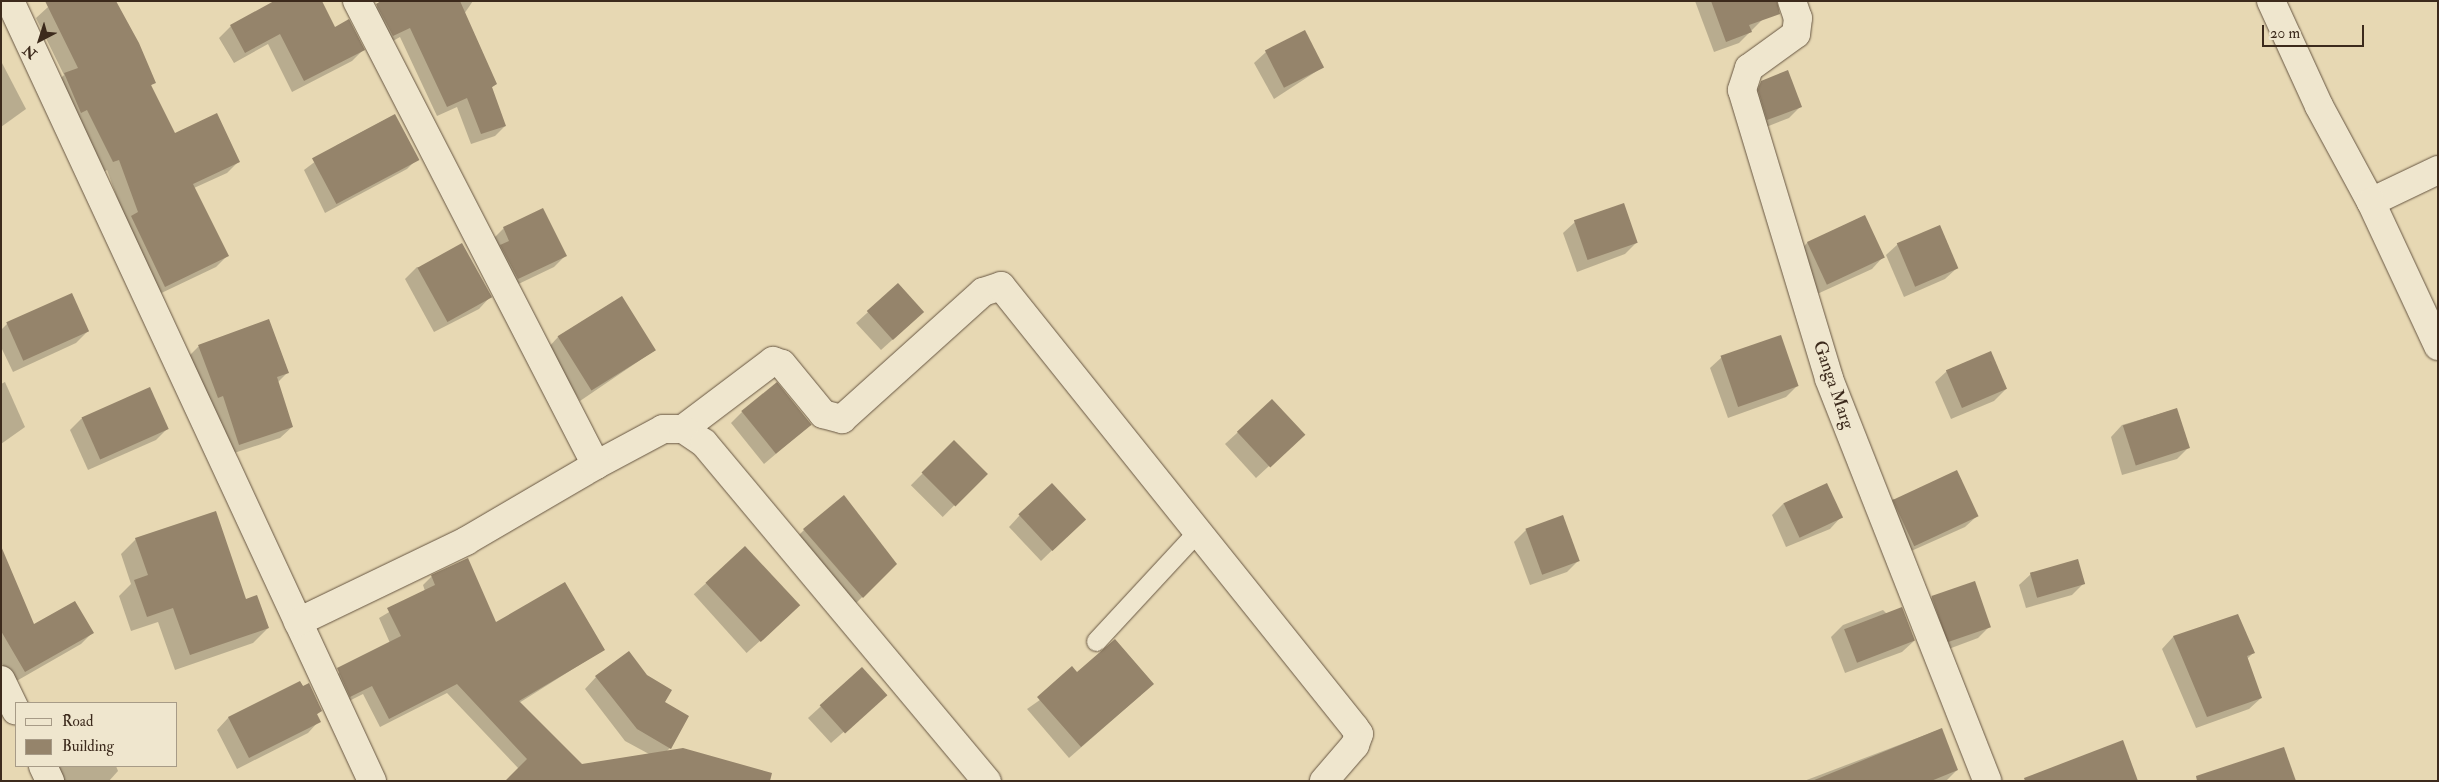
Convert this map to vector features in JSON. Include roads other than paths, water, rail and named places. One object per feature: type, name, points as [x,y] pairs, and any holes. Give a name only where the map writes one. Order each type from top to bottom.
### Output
[{"type":"street","points":[[10,1],[372,781]]},
{"type":"street","points":[[357,1],[596,465]]},
{"type":"street","name":"Ganga Marg","points":[[1792,1],[1798,18],[1796,34],[1749,68],[1742,90],[1829,379],[1987,781]]},
{"type":"street","points":[[2271,1],[2319,106],[2371,202],[2438,346]]},
{"type":"street","points":[[2371,202],[2438,170]]},
{"type":"street","points":[[683,429],[773,361],[782,364],[822,414],[842,419],[996,285],[1005,289],[1359,734],[1355,745],[1324,781]]},
{"type":"street","points":[[298,622],[466,541],[663,428],[683,429],[704,443],[987,781]]},
{"type":"street","points":[[1,680],[15,709]]},
{"type":"street","points":[[43,767],[50,781]]},
{"type":"lane","points":[[1096,641],[1198,531]]}]
